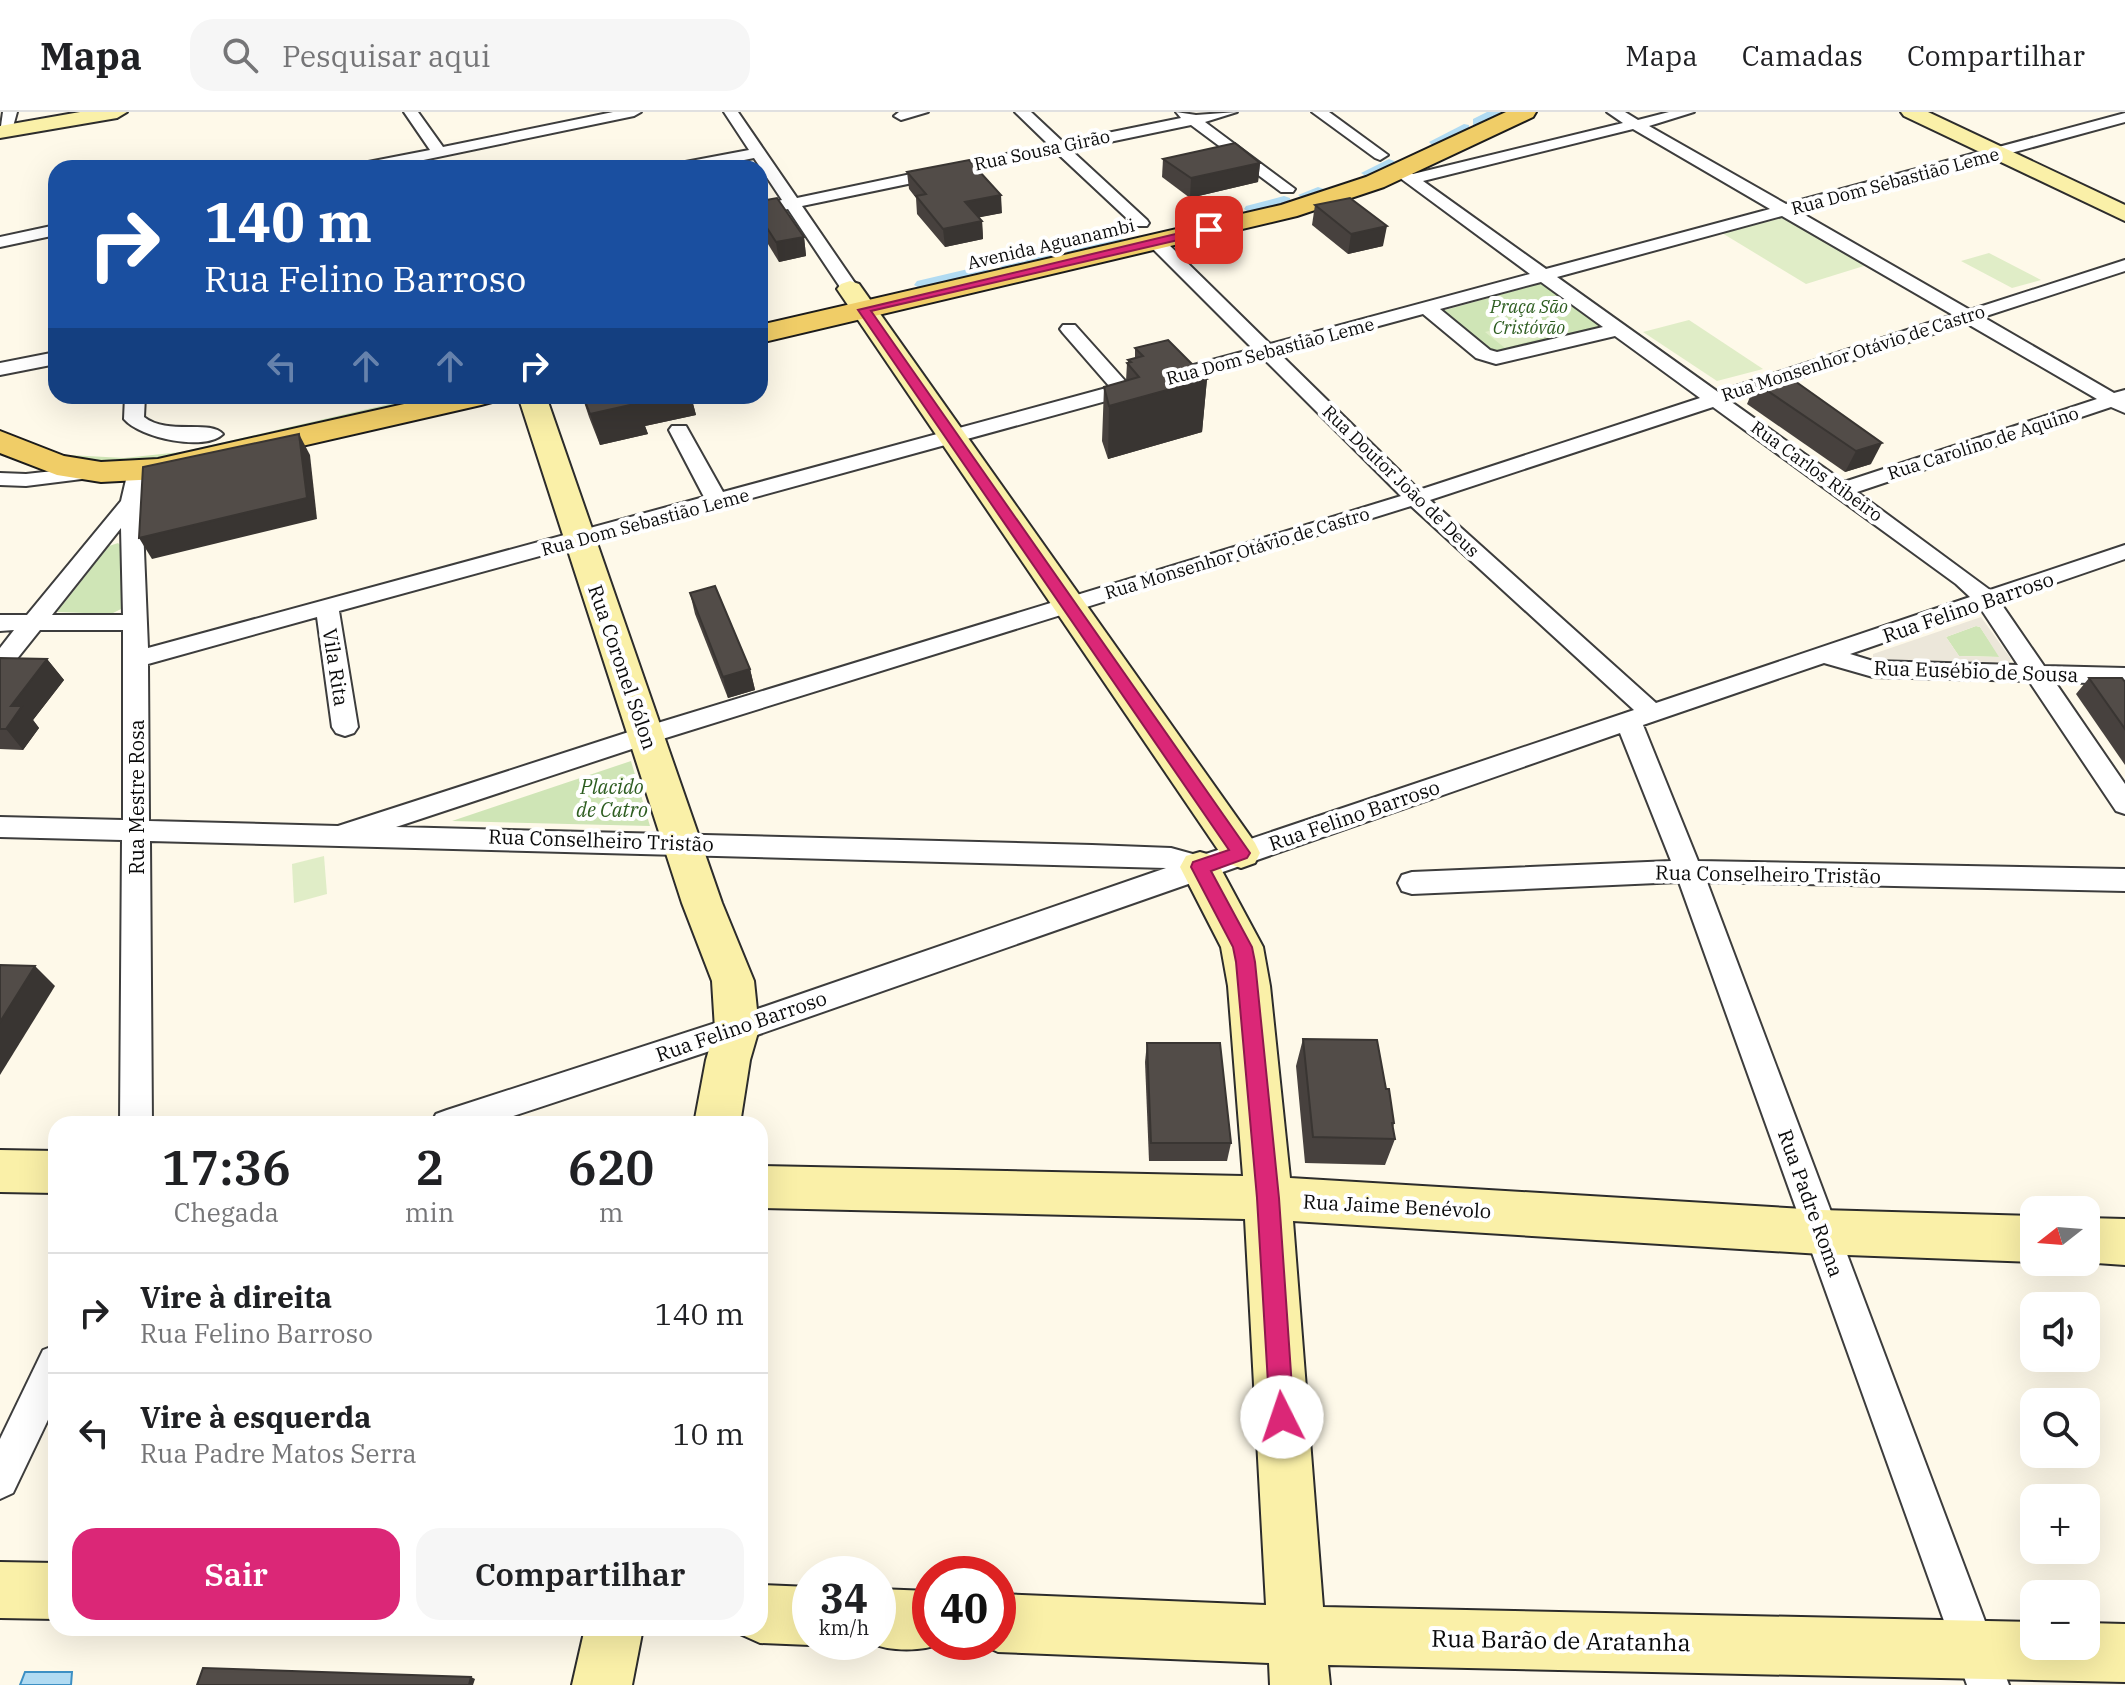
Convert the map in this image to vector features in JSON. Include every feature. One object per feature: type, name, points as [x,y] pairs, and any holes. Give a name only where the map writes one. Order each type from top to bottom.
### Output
[{"type":"main road","name":"Avenida Aguanambi","points":[[1148,233],[1327,178],[1397,168],[1471,112]]},
{"type":"main road","name":"Avenida Aguanambi","points":[[768,331],[857,300],[1148,233],[1288,211],[1338,196],[1525,112]]},
{"type":"main road","name":"Avenida Aguanambi","points":[[768,309],[857,300]]},
{"type":"main road","points":[[0,412],[59,440],[104,450],[157,447],[346,404]]},
{"type":"main road","points":[[0,441],[57,465],[101,472],[136,471],[158,469],[446,404]]},
{"type":"street","points":[[6,125],[117,112]]},
{"type":"street","points":[[411,112],[446,160]]},
{"type":"street","points":[[731,112],[763,160]]},
{"type":"street","points":[[901,116],[921,112]]},
{"type":"street","name":"Rua Doutor João de Deus","points":[[1022,112],[1641,719]]},
{"type":"street","name":"Rua Sousa Girão","points":[[768,208],[1188,116],[1230,112]]},
{"type":"street","name":"Rua Carlos Ribeiro","points":[[1319,112],[1938,558],[1986,599],[2121,793]]},
{"type":"street","points":[[1614,112],[2121,401]]},
{"type":"street","points":[[1397,168],[1636,125],[1687,112]]},
{"type":"street","points":[[1911,112],[2125,214]]},
{"type":"street","points":[[402,160],[625,113]]},
{"type":"street","points":[[1188,116],[1287,189]]},
{"type":"street","name":"Rua Dom Sebastião Leme","points":[[136,659],[718,503],[2125,117]]},
{"type":"street","points":[[722,160],[758,153]]},
{"type":"street","points":[[768,167],[951,438],[1241,853]]},
{"type":"street","points":[[0,242],[48,232]]},
{"type":"street","name":"Rua Monsenhor Otávio de Castro","points":[[347,833],[647,735],[1415,498],[2125,265]]},
{"type":"street","points":[[1427,308],[1483,354],[1496,358],[1619,329]]},
{"type":"street","points":[[1069,329],[1124,391]]},
{"type":"street","points":[[0,369],[48,360]]},
{"type":"street","name":"Rua Carolino de Aquino","points":[[1842,490],[2121,401]]},
{"type":"street","points":[[135,404],[134,419],[145,430],[213,434]]},
{"type":"street","name":"Rua Coronel Sólon","points":[[535,404],[578,540],[733,981],[737,1029],[718,1116]]},
{"type":"street","points":[[679,430],[718,503]]},
{"type":"street","name":"Rua Mestre Rosa","points":[[136,471],[131,502],[136,659],[136,1116]]},
{"type":"street","points":[[0,479],[26,480],[101,472]]},
{"type":"street","points":[[0,664],[131,502]]},
{"type":"street","name":"Rua Felino Barroso","points":[[471,1116],[737,1029],[1200,867],[1828,656],[2125,552]]},
{"type":"street","name":"Vila Rita","points":[[327,607],[345,727]]},
{"type":"street","points":[[0,623],[133,622]]},
{"type":"street","name":"Rua Eusébio de Sousa","points":[[1828,656],[1873,669],[2125,676]]},
{"type":"street","name":"Rua Padre Roma","points":[[1641,719],[1689,871],[1981,1666]]},
{"type":"street","name":"Rua Conselheiro Tristão","points":[[0,827],[347,833],[1171,858],[1200,867]]},
{"type":"street","points":[[1200,867],[1242,947],[1246,962],[1268,1198],[1298,1660]]},
{"type":"street","name":"Rua Conselheiro Tristão","points":[[1412,883],[1689,871],[2125,880]]},
{"type":"street","points":[[0,1171],[48,1172]]},
{"type":"street","name":"Rua Jaime Benévolo","points":[[768,1187],[1268,1198],[1821,1232],[2020,1239]]},
{"type":"street","points":[[2100,1241],[2125,1242]]},
{"type":"street","points":[[0,1480],[48,1380]]},
{"type":"street","points":[[0,1590],[48,1591]]},
{"type":"street","points":[[768,1614],[792,1615]]},
{"type":"street","name":"Rua Barão de Aratanha","points":[[1016,1625],[1298,1660],[1981,1666],[2125,1653]]},
{"type":"street","points":[[602,1685],[612,1636]]},
{"type":"green space","points":[[1782,218],[1867,265],[1806,284],[1722,233]]},
{"type":"green space","points":[[1989,253],[2041,280],[2012,288],[1961,261]]},
{"type":"green space","name":"Praça São Cristóvão","points":[[1542,283],[1605,327],[1495,356],[1438,312]]},
{"type":"green space","points":[[1689,320],[1763,369],[1717,381],[1643,332]]},
{"type":"green space","points":[[1527,321],[1548,336],[1505,348],[1485,332]]},
{"type":"green space","points":[[389,404],[401,404],[172,456],[118,462],[69,455],[124,458],[181,452]]},
{"type":"green space","points":[[118,543],[122,547],[121,609],[111,614],[57,612],[109,546]]},
{"type":"green space","points":[[1980,627],[2000,657],[1959,656],[1946,637]]},
{"type":"green space","name":"Placido de Catro","points":[[631,761],[650,826],[452,821]]},
{"type":"green space","points":[[324,856],[327,894],[294,903],[292,864]]},
{"type":"shaded area","points":[[1981,617],[2011,659],[2009,662],[1878,661],[1873,654]],"holes":[[[1980,627],[1999,657],[1959,656],[1946,637]]]},
{"type":"water","points":[[25,1672],[72,1672],[71,1685],[20,1685]]},
{"type":"building","points":[[1235,143],[1260,163],[1191,178],[1163,159]]},
{"type":"building","points":[[969,160],[1001,195],[965,202],[982,221],[943,229],[916,196],[926,194],[907,172]]},
{"type":"building","points":[[777,198],[804,237],[776,242],[768,230],[768,200]]},
{"type":"building","points":[[1350,198],[1387,226],[1351,234],[1315,205]]},
{"type":"building","points":[[1168,340],[1207,379],[1109,406],[1104,387],[1139,377],[1127,363],[1143,356],[1135,348]]},
{"type":"building","points":[[1785,374],[1882,443],[1856,451],[1756,383]]},
{"type":"building","points":[[586,404],[635,404],[590,414]]},
{"type":"building","points":[[299,434],[307,498],[139,538],[143,467]]},
{"type":"building","points":[[715,586],[750,669],[723,677],[690,593]]},
{"type":"building","points":[[0,658],[47,659],[11,706],[22,706],[6,729],[0,729]]},
{"type":"building","points":[[2089,678],[2122,678],[2125,682],[2125,729]]},
{"type":"building","points":[[0,965],[35,966],[0,1022]]},
{"type":"building","points":[[1303,1039],[1377,1040],[1386,1089],[1389,1089],[1395,1139],[1313,1137]]},
{"type":"building","points":[[1147,1043],[1220,1043],[1231,1143],[1151,1143]]},
{"type":"building","points":[[203,1668],[471,1677],[469,1685],[197,1685]]},
{"type":"waterway","points":[[1478,122],[1498,112]]},
{"type":"waterway","points":[[1437,142],[1464,128]]},
{"type":"waterway","points":[[1369,173],[1389,164]]},
{"type":"waterway","points":[[1306,195],[1318,192]]},
{"type":"waterway","points":[[1252,209],[1284,201]]},
{"type":"waterway","points":[[1192,223],[1229,214]]},
{"type":"waterway","points":[[1072,250],[1116,240]]},
{"type":"waterway","points":[[1007,265],[1046,256]]},
{"type":"waterway","points":[[923,285],[981,271]]},
{"type":"route","points":[[1209,230],[864,310],[1241,853],[1200,867],[1242,947],[1246,962],[1268,1198],[1282,1417]]}]
